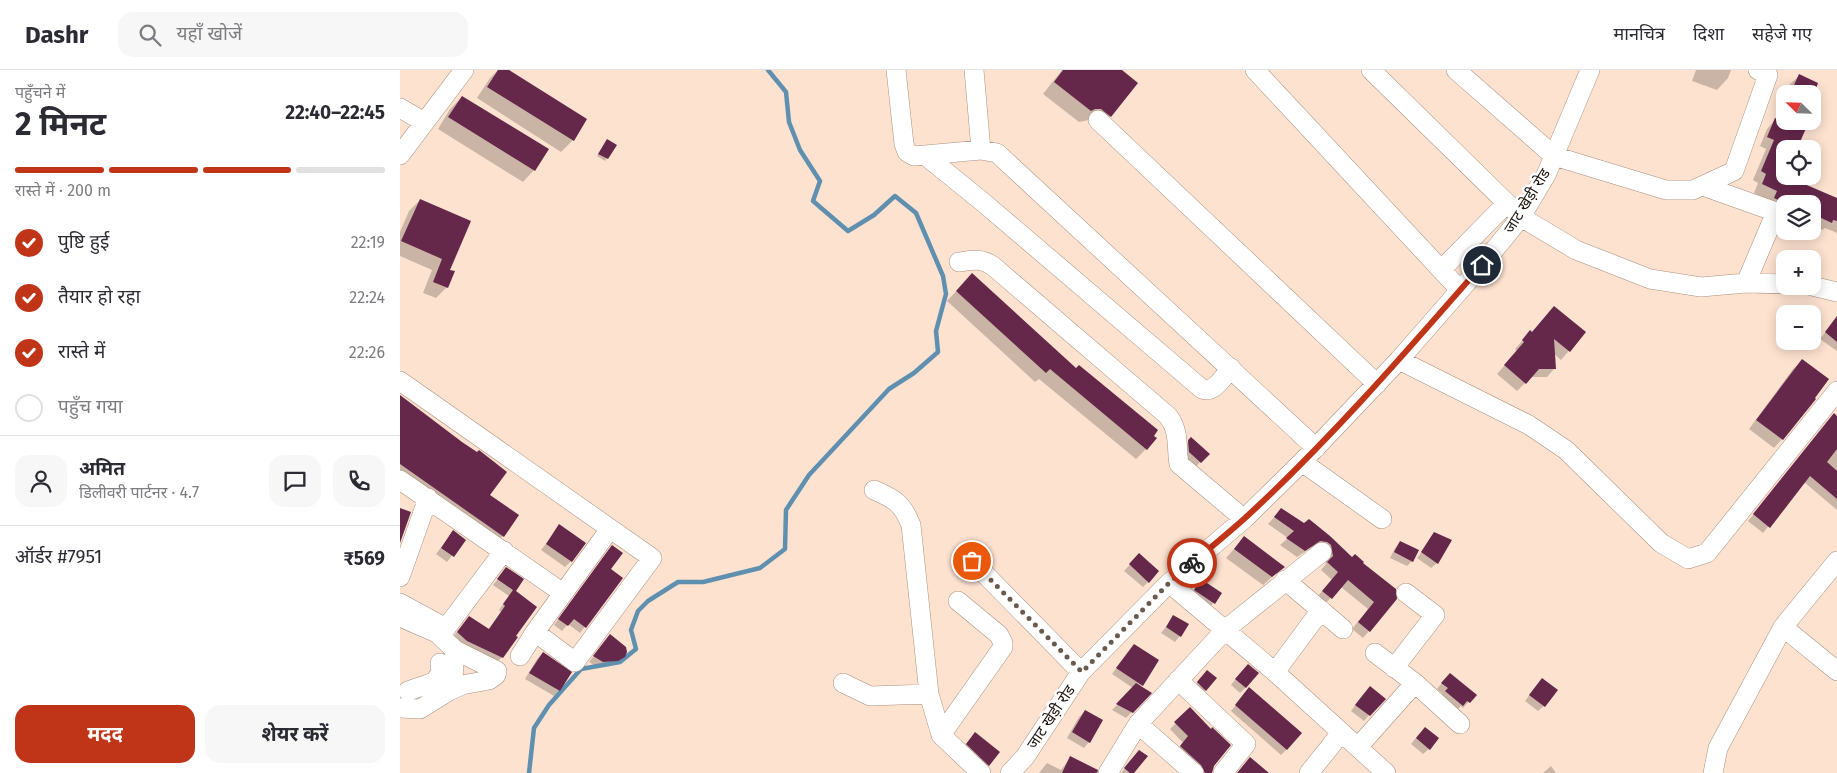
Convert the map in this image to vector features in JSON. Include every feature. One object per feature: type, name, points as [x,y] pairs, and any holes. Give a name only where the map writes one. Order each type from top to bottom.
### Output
[{"type":"street","points":[[400,156],[464,70]]},
{"type":"street","points":[[896,70],[904,144],[907,152],[914,156],[981,150],[997,153],[1316,448]]},
{"type":"street","points":[[974,70],[981,150]]},
{"type":"street","points":[[1255,70],[1460,290]]},
{"type":"street","points":[[1371,70],[1521,217],[1576,250],[1650,279],[1701,287],[1746,283],[1776,284]]},
{"type":"street","points":[[1456,70],[1554,156],[1666,190],[1693,190],[1734,171],[1768,75],[1758,70]]},
{"type":"street","name":"जाट खेड़ी रोड","points":[[1010,773],[1025,757],[1082,672],[1169,583],[1244,519],[1316,448],[1399,360],[1521,217],[1546,175],[1590,70]]},
{"type":"street","points":[[400,108],[424,122]]},
{"type":"street","points":[[1098,120],[1377,384]]},
{"type":"street","points":[[926,156],[984,202],[1202,389],[1206,391],[1211,389],[1231,368]]},
{"type":"street","points":[[1703,186],[1776,212],[1746,283]]},
{"type":"street","points":[[1441,270],[1506,203]]},
{"type":"street","points":[[959,262],[977,259],[984,260],[993,266],[1168,416],[1177,432],[1180,464],[1244,519]]},
{"type":"street","points":[[1821,288],[1837,292]]},
{"type":"street","points":[[1399,360],[1528,425],[1566,450],[1661,543],[1688,559],[1707,553],[1837,391]]},
{"type":"street","points":[[400,380],[652,558],[575,662],[534,632]]},
{"type":"street","points":[[1302,462],[1382,518]]},
{"type":"street","points":[[400,480],[563,593]]},
{"type":"street","points":[[874,490],[899,503],[911,525],[929,694],[942,736],[981,773]]},
{"type":"street","points":[[400,577],[428,498]]},
{"type":"street","points":[[520,656],[534,632],[610,529]]},
{"type":"street","points":[[400,603],[446,628],[504,551]]},
{"type":"street","points":[[1108,773],[1138,724],[1226,629],[1322,552]]},
{"type":"street","points":[[972,561],[1082,672]]},
{"type":"street","points":[[1713,773],[1718,748],[1782,627],[1837,561]]},
{"type":"street","points":[[1285,580],[1343,629]]},
{"type":"street","points":[[1169,583],[1226,629],[1386,773]]},
{"type":"street","points":[[1394,668],[1435,615],[1406,593]]},
{"type":"street","points":[[942,736],[1003,647],[999,635],[958,601]]},
{"type":"street","points":[[1275,672],[1321,610]]},
{"type":"street","points":[[400,616],[437,633],[455,650],[497,671],[496,676],[489,680],[462,685],[448,691],[420,709],[404,697],[434,682],[441,673],[440,663]]},
{"type":"street","points":[[1782,627],[1837,671]]},
{"type":"street","points":[[448,691],[452,678],[455,650]]},
{"type":"street","points":[[1375,653],[1415,683],[1460,724]]},
{"type":"street","points":[[1178,680],[1246,744],[1223,773]]},
{"type":"street","points":[[842,683],[870,696],[929,694]]},
{"type":"street","points":[[1358,747],[1415,683]]},
{"type":"street","points":[[1138,724],[1194,773]]},
{"type":"street","points":[[1308,773],[1341,733]]},
{"type":"building","points":[[498,70],[509,70],[587,119],[574,141],[487,87]]},
{"type":"building","points":[[1063,70],[1122,70],[1138,83],[1111,117],[1101,109],[1091,111],[1054,82]]},
{"type":"building","points":[[1799,74],[1818,83],[1817,85],[1794,85]]},
{"type":"building","points":[[462,96],[549,149],[535,171],[448,117]]},
{"type":"building","points":[[1775,118],[1776,130],[1805,130],[1801,140],[1776,140],[1776,185],[1807,185],[1837,198],[1837,221],[1833,220],[1832,223],[1821,218],[1821,195],[1776,195],[1776,199],[1774,198],[1777,191],[1762,184],[1766,174],[1761,171],[1774,140],[1767,137]]},
{"type":"building","points":[[607,139],[617,145],[608,159],[598,154]]},
{"type":"building","points":[[420,199],[471,221],[450,270],[455,271],[448,288],[433,282],[442,259],[401,241]]},
{"type":"building","points":[[972,273],[1076,368],[1079,365],[1158,430],[1154,436],[1157,438],[1147,450],[1050,369],[1046,373],[956,291]]},
{"type":"building","points":[[1554,306],[1586,332],[1570,352],[1554,339],[1556,369],[1539,369],[1526,384],[1504,365],[1524,342],[1522,340],[1530,330],[1532,332]]},
{"type":"building","points":[[1837,316],[1837,342],[1825,332]]},
{"type":"building","points":[[1802,359],[1829,379],[1816,399],[1783,440],[1756,420]]},
{"type":"building","points":[[400,395],[462,442],[477,452],[479,450],[507,472],[490,495],[519,515],[504,537],[400,464]]},
{"type":"building","points":[[1834,413],[1837,416],[1837,449],[1827,462],[1837,471],[1837,499],[1810,476],[1770,528],[1753,514]]},
{"type":"building","points":[[1191,437],[1210,454],[1201,463],[1189,452],[1188,440]]},
{"type":"building","points":[[400,508],[411,512],[400,543]]},
{"type":"building","points":[[1281,508],[1304,523],[1309,519],[1352,557],[1355,554],[1363,563],[1396,589],[1397,599],[1370,632],[1358,622],[1374,602],[1348,580],[1332,599],[1322,591],[1338,572],[1327,562],[1333,556],[1331,545],[1320,541],[1305,551],[1286,538],[1294,531],[1274,517]]},
{"type":"building","points":[[559,524],[586,543],[572,562],[546,544]]},
{"type":"building","points":[[453,530],[466,540],[454,557],[441,548]]},
{"type":"building","points":[[1434,532],[1452,540],[1438,564],[1421,552]]},
{"type":"building","points":[[1244,536],[1285,567],[1272,577],[1234,549]]},
{"type":"building","points":[[1400,541],[1419,550],[1413,562],[1394,552]]},
{"type":"building","points":[[612,545],[623,553],[611,569],[623,578],[586,628],[574,619],[568,626],[558,619]]},
{"type":"building","points":[[1139,553],[1159,571],[1149,583],[1129,564]]},
{"type":"building","points":[[506,567],[524,579],[516,591],[537,607],[503,658],[467,641],[457,632],[469,616],[489,629],[505,606],[503,604],[513,590],[497,579]]},
{"type":"building","points":[[1201,579],[1222,593],[1215,604],[1194,590]]},
{"type":"building","points":[[1173,615],[1189,624],[1181,637],[1166,627]]},
{"type":"building","points":[[610,634],[626,647],[627,652],[625,657],[618,661],[603,662],[593,656]]},
{"type":"building","points":[[1134,644],[1159,660],[1143,686],[1116,668]]},
{"type":"building","points":[[543,652],[572,672],[560,691],[529,673]]},
{"type":"building","points":[[1248,664],[1259,673],[1246,688],[1235,679]]},
{"type":"building","points":[[1207,670],[1217,678],[1206,691],[1197,682]]},
{"type":"building","points":[[1450,673],[1477,695],[1470,703],[1467,701],[1463,706],[1445,691],[1448,688],[1441,683]]},
{"type":"building","points":[[1542,678],[1558,690],[1545,707],[1529,695]]},
{"type":"building","points":[[1136,683],[1152,693],[1133,713],[1116,704]]},
{"type":"building","points":[[1370,686],[1386,699],[1370,716],[1355,705]]},
{"type":"building","points":[[1249,687],[1302,733],[1287,750],[1235,705]]},
{"type":"building","points":[[1190,707],[1211,729],[1212,727],[1231,745],[1214,766],[1212,773],[1205,773],[1201,765],[1180,746],[1188,736],[1174,722]]},
{"type":"building","points":[[1085,710],[1103,720],[1090,743],[1072,732]]},
{"type":"building","points":[[1425,727],[1439,738],[1430,750],[1416,738]]},
{"type":"building","points":[[975,732],[1000,752],[989,766],[966,744]]},
{"type":"building","points":[[1139,750],[1148,756],[1134,773],[1130,773],[1124,768]]},
{"type":"building","points":[[1070,756],[1098,770],[1097,773],[1062,773]]},
{"type":"building","points":[[1250,757],[1269,773],[1237,773]]},
{"type":"waterway","points":[[529,773],[534,728],[549,705],[581,669],[620,662],[636,649],[631,630],[638,611],[648,601],[678,582],[703,582],[760,568],[785,549],[786,510],[809,475],[889,389],[914,373],[938,352],[936,331],[946,294],[943,276],[916,213],[895,196],[874,215],[848,231],[813,201],[820,181],[800,150],[789,122],[786,92],[768,70]]},
{"type":"way so far","points":[[972,561],[1082,672],[1169,583],[1192,563]]},
{"type":"route","points":[[1192,563],[1244,519],[1302,462],[1388,372],[1482,265]]}]
